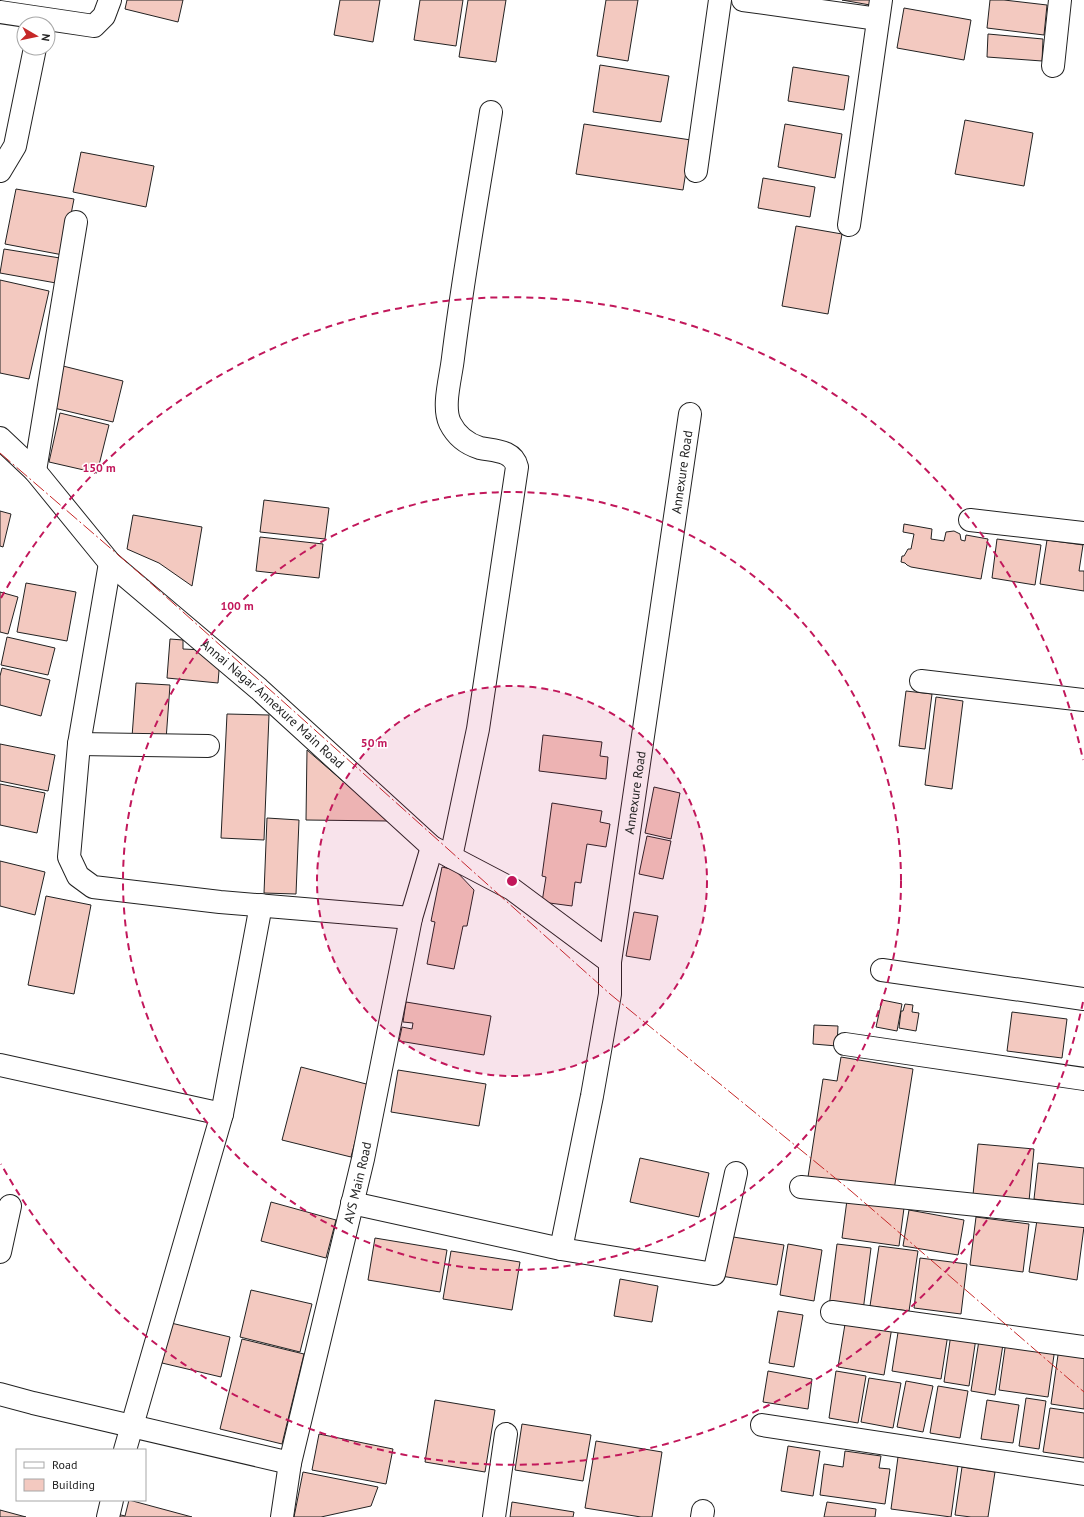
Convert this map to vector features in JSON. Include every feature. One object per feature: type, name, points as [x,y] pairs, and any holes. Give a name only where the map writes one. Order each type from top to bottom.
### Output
[{"type":"street","points":[[0,12],[42,14],[94,26],[104,16],[110,0]]},
{"type":"street","points":[[696,171],[720,0]]},
{"type":"street","points":[[743,0],[880,10],[849,225]]},
{"type":"street","points":[[1053,66],[1060,0]]},
{"type":"street","points":[[0,171],[15,146],[33,56]]},
{"type":"street","points":[[451,858],[478,729],[518,467],[516,460],[513,457],[499,450],[480,447],[466,442],[459,437],[450,423],[446,405],[491,112]]},
{"type":"street","points":[[35,471],[76,222]]},
{"type":"street","name":"Annexure Road","points":[[561,1249],[592,1096],[610,994],[610,962],[690,414]]},
{"type":"street","name":"Annai Nagar Annexure Main Road","points":[[0,438],[35,471],[110,563],[259,689],[432,847]]},
{"type":"street","points":[[970,520],[1084,533]]},
{"type":"street","points":[[110,563],[79,744],[69,857],[78,876],[92,887],[220,902],[411,918]]},
{"type":"street","points":[[921,681],[1084,700]]},
{"type":"street","points":[[79,744],[208,746]]},
{"type":"street","points":[[432,847],[512,889],[610,962]]},
{"type":"street","name":"AVS Main Road","points":[[282,1517],[290,1463],[365,1151],[411,918],[432,847]]},
{"type":"street","points":[[125,1449],[222,1114],[261,905]]},
{"type":"street","points":[[882,970],[1084,999]]},
{"type":"street","points":[[846,1044],[1084,1079]]},
{"type":"street","points":[[0,1065],[222,1114]]},
{"type":"street","points":[[352,1203],[561,1249],[714,1274],[736,1173]]},
{"type":"street","points":[[802,1187],[1084,1216]]},
{"type":"street","points":[[0,1252],[10,1206]]},
{"type":"street","points":[[832,1312],[1084,1347]]},
{"type":"street","points":[[0,1394],[290,1463]]},
{"type":"street","points":[[762,1425],[1084,1474]]},
{"type":"street","points":[[494,1517],[506,1434]]},
{"type":"street","points":[[108,1517],[112,1501]]},
{"type":"building","points":[[127,0],[183,0],[178,22],[125,9]]},
{"type":"building","points":[[340,0],[380,0],[373,42],[334,35]]},
{"type":"building","points":[[420,0],[463,0],[456,46],[414,40]]},
{"type":"building","points":[[468,0],[506,0],[496,62],[459,57]]},
{"type":"building","points":[[606,0],[638,0],[628,61],[597,56]]},
{"type":"building","points":[[842,0],[871,0],[870,5]]},
{"type":"building","points":[[990,0],[1004,0],[1047,5],[1044,35],[987,28]]},
{"type":"building","points":[[904,8],[971,20],[964,60],[897,48]]},
{"type":"building","points":[[988,34],[1043,39],[1042,61],[987,57]]},
{"type":"building","points":[[600,65],[669,76],[661,122],[593,112]]},
{"type":"building","points":[[793,67],[849,76],[844,110],[788,101]]},
{"type":"building","points":[[965,120],[1033,133],[1024,186],[955,174]]},
{"type":"building","points":[[584,124],[691,140],[683,190],[576,174]]},
{"type":"building","points":[[785,124],[842,134],[835,178],[778,167]]},
{"type":"building","points":[[81,152],[154,166],[146,207],[73,192]]},
{"type":"building","points":[[763,178],[815,187],[810,217],[758,208]]},
{"type":"building","points":[[16,189],[74,199],[63,255],[5,244]]},
{"type":"building","points":[[796,226],[842,234],[828,314],[782,306]]},
{"type":"building","points":[[4,249],[60,258],[56,283],[0,273]]},
{"type":"building","points":[[0,280],[49,291],[29,379],[0,373]]},
{"type":"building","points":[[63,366],[123,381],[113,422],[54,408]]},
{"type":"building","points":[[60,413],[109,425],[97,473],[49,462]]},
{"type":"building","points":[[264,500],[329,508],[325,539],[260,532]]},
{"type":"building","points":[[0,511],[11,514],[3,547],[0,546]]},
{"type":"building","points":[[133,515],[202,527],[192,586],[159,563],[127,549]]},
{"type":"building","points":[[904,524],[932,529],[931,539],[944,541],[946,532],[954,531],[960,534],[961,540],[965,541],[966,535],[988,539],[981,579],[911,567],[901,562],[902,556],[904,556],[908,549],[911,549],[914,534],[903,532]]},
{"type":"building","points":[[260,537],[323,544],[319,578],[256,571]]},
{"type":"building","points":[[997,539],[1041,545],[1035,585],[992,578]]},
{"type":"building","points":[[1047,540],[1083,545],[1079,571],[1084,571],[1084,591],[1040,584]]},
{"type":"building","points":[[26,583],[76,592],[67,641],[17,632]]},
{"type":"building","points":[[0,592],[18,597],[8,634],[0,632]]},
{"type":"building","points":[[7,637],[55,648],[48,675],[1,665]]},
{"type":"building","points":[[170,639],[183,640],[183,649],[204,650],[204,657],[220,658],[218,683],[167,678]]},
{"type":"building","points":[[2,668],[50,680],[41,716],[0,705],[0,676]]},
{"type":"building","points":[[136,683],[170,685],[166,740],[132,737]]},
{"type":"building","points":[[906,691],[932,694],[925,749],[899,746]]},
{"type":"building","points":[[936,697],[963,701],[952,789],[925,785]]},
{"type":"building","points":[[227,714],[269,715],[264,840],[221,838]]},
{"type":"building","points":[[543,735],[602,742],[600,756],[608,757],[606,779],[539,771]]},
{"type":"building","points":[[0,744],[55,755],[48,791],[0,781]]},
{"type":"building","points":[[307,750],[389,821],[306,820]]},
{"type":"building","points":[[0,784],[45,793],[37,833],[0,825]]},
{"type":"building","points":[[654,787],[680,793],[671,839],[645,833]]},
{"type":"building","points":[[552,803],[602,811],[600,822],[610,824],[606,847],[587,844],[581,883],[575,882],[572,906],[542,902],[546,877],[542,876]]},
{"type":"building","points":[[267,818],[299,820],[296,894],[264,893]]},
{"type":"building","points":[[647,836],[671,841],[663,879],[639,874]]},
{"type":"building","points":[[0,861],[45,872],[35,915],[0,906]]},
{"type":"building","points":[[442,867],[455,870],[474,890],[467,926],[463,926],[454,969],[427,964],[435,922],[431,921]]},
{"type":"building","points":[[46,896],[91,905],[74,994],[28,985]]},
{"type":"building","points":[[634,912],[658,916],[650,960],[626,956]]},
{"type":"building","points":[[882,1000],[902,1004],[897,1031],[876,1027]]},
{"type":"building","points":[[406,1002],[491,1016],[484,1055],[399,1041],[402,1027],[412,1029],[413,1023],[403,1022]]},
{"type":"building","points":[[905,1004],[913,1005],[912,1012],[919,1013],[916,1031],[899,1028],[901,1011],[903,1011]]},
{"type":"building","points":[[1012,1012],[1067,1019],[1062,1058],[1007,1051]]},
{"type":"building","points":[[814,1025],[838,1026],[837,1046],[813,1044]]},
{"type":"building","points":[[841,1057],[913,1069],[894,1190],[808,1177],[823,1079],[837,1081]]},
{"type":"building","points":[[301,1067],[370,1085],[351,1157],[282,1140]]},
{"type":"building","points":[[398,1070],[486,1084],[479,1126],[391,1112]]},
{"type":"building","points":[[978,1144],[1034,1149],[1029,1201],[973,1195]]},
{"type":"building","points":[[640,1158],[709,1173],[699,1217],[630,1202]]},
{"type":"building","points":[[1038,1163],[1084,1168],[1084,1205],[1034,1199]]},
{"type":"building","points":[[847,1200],[904,1208],[899,1246],[842,1238]]},
{"type":"building","points":[[271,1202],[336,1220],[326,1258],[261,1241]]},
{"type":"building","points":[[909,1210],[964,1220],[958,1255],[903,1246]]},
{"type":"building","points":[[976,1217],[1029,1224],[1023,1272],[970,1265]]},
{"type":"building","points":[[1037,1220],[1084,1227],[1077,1280],[1029,1272]]},
{"type":"building","points":[[727,1236],[784,1245],[777,1285],[721,1276]]},
{"type":"building","points":[[375,1238],[447,1250],[440,1292],[368,1280]]},
{"type":"building","points":[[788,1244],[822,1250],[814,1301],[780,1295]]},
{"type":"building","points":[[837,1244],[871,1248],[863,1311],[829,1307]]},
{"type":"building","points":[[879,1246],[918,1251],[909,1311],[870,1306]]},
{"type":"building","points":[[451,1251],[520,1262],[512,1310],[443,1299]]},
{"type":"building","points":[[920,1258],[967,1264],[961,1314],[914,1308]]},
{"type":"building","points":[[620,1279],[658,1286],[652,1322],[614,1316]]},
{"type":"building","points":[[251,1290],[312,1304],[300,1352],[240,1337]]},
{"type":"building","points":[[778,1311],[803,1315],[794,1367],[769,1363]]},
{"type":"building","points":[[846,1318],[892,1327],[884,1375],[838,1367]]},
{"type":"building","points":[[171,1323],[230,1337],[221,1377],[162,1363]]},
{"type":"building","points":[[899,1326],[948,1334],[941,1379],[892,1371]]},
{"type":"building","points":[[951,1334],[976,1338],[969,1386],[944,1382]]},
{"type":"building","points":[[980,1334],[1004,1338],[995,1395],[971,1391]]},
{"type":"building","points":[[242,1339],[304,1354],[282,1444],[220,1429]]},
{"type":"building","points":[[1006,1341],[1055,1348],[1048,1397],[999,1390]]},
{"type":"building","points":[[1059,1348],[1084,1352],[1084,1409],[1051,1404]]},
{"type":"building","points":[[768,1371],[812,1379],[808,1409],[763,1402]]},
{"type":"building","points":[[836,1371],[866,1376],[858,1423],[829,1418]]},
{"type":"building","points":[[869,1378],[901,1383],[893,1428],[861,1422]]},
{"type":"building","points":[[906,1381],[933,1386],[923,1432],[897,1427]]},
{"type":"building","points":[[938,1386],[968,1391],[960,1438],[930,1433]]},
{"type":"building","points":[[1026,1398],[1046,1401],[1039,1449],[1019,1446]]},
{"type":"building","points":[[435,1400],[495,1410],[485,1472],[425,1462]]},
{"type":"building","points":[[987,1400],[1019,1405],[1013,1443],[981,1439]]},
{"type":"building","points":[[1050,1408],[1084,1413],[1084,1458],[1043,1452]]},
{"type":"building","points":[[522,1424],[591,1435],[583,1481],[515,1470]]},
{"type":"building","points":[[319,1434],[393,1449],[386,1484],[312,1470]]},
{"type":"building","points":[[596,1441],[662,1452],[652,1517],[641,1517],[585,1508]]},
{"type":"building","points":[[788,1446],[820,1451],[813,1496],[781,1491]]},
{"type":"building","points":[[845,1451],[881,1456],[879,1468],[890,1469],[885,1504],[820,1495],[824,1464],[843,1467]]},
{"type":"building","points":[[898,1457],[958,1466],[951,1517],[891,1509]]},
{"type":"building","points":[[962,1467],[995,1472],[988,1517],[955,1515]]},
{"type":"building","points":[[303,1472],[378,1487],[371,1506],[321,1517],[294,1517]]},
{"type":"building","points":[[129,1501],[133,1501],[192,1517],[117,1517],[117,1514],[125,1516]]},
{"type":"building","points":[[512,1502],[574,1512],[573,1517],[510,1517]]},
{"type":"building","points":[[827,1502],[876,1509],[875,1517],[824,1517]]},
{"type":"building","points":[[0,1510],[26,1517],[0,1517]]},
{"type":"power","points":[[0,453],[145,578],[610,994],[851,1191],[1084,1392]]}]
